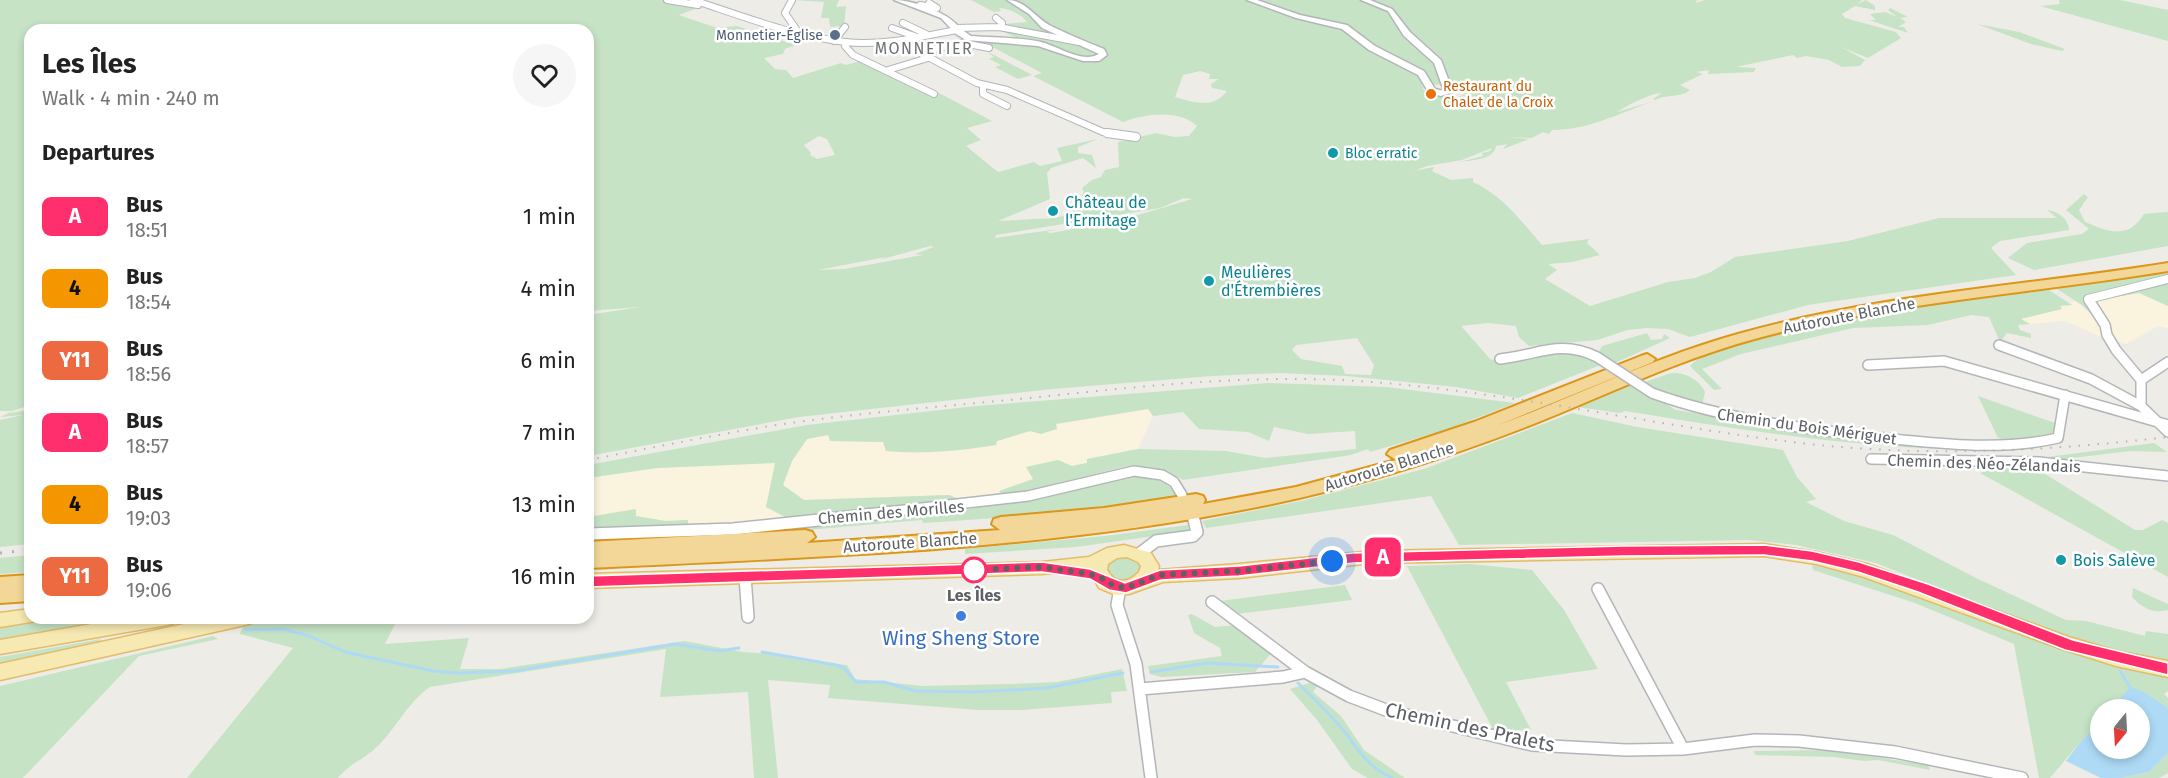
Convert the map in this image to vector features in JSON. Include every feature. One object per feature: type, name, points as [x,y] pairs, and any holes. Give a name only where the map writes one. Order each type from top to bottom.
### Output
[{"type":"highway","name":"Autoroute Blanche","points":[[594,549],[974,527],[1104,514],[1210,498],[1310,478],[1415,448],[1480,426],[1688,344],[1753,324],[1887,298],[2099,271],[2168,259]]},
{"type":"highway","name":"Autoroute Blanche","points":[[594,561],[1002,536],[1111,525],[1219,508],[1318,487],[1424,457],[1494,433],[1672,361],[1765,331],[1890,306],[2168,267]]},
{"type":"highway","points":[[0,584],[24,582]]},
{"type":"highway","points":[[0,596],[24,594]]},
{"type":"main road","points":[[594,581],[1042,567],[1101,568],[1119,551],[1160,575],[1239,571],[1382,557],[1725,550],[1787,553],[1866,569],[2070,645],[2168,669]]},
{"type":"main road","points":[[1101,568],[1108,584],[1120,588],[1135,586],[1144,565]]},
{"type":"main road","points":[[0,620],[24,617]]},
{"type":"main road","points":[[0,647],[132,624]]},
{"type":"main road","points":[[0,672],[218,624]]},
{"type":"street","points":[[668,0],[710,5]]},
{"type":"street","points":[[693,0],[834,41],[905,40],[956,29],[1002,27],[1082,42]]},
{"type":"street","points":[[763,22],[780,17],[792,0]]},
{"type":"street","points":[[897,0],[943,17],[964,35],[979,40],[1044,45],[1083,59],[1095,59],[1103,55],[1101,51],[1045,26],[1031,12],[1010,0]]},
{"type":"street","points":[[1250,0],[1298,17],[1344,27],[1372,48],[1418,71],[1432,91],[1441,94],[1449,92],[1438,62],[1407,34],[1390,10],[1364,0]]},
{"type":"street","points":[[911,5],[937,8],[928,3]]},
{"type":"street","points":[[780,17],[798,32]]},
{"type":"street","points":[[996,18],[1002,23],[1002,27]]},
{"type":"street","points":[[903,22],[922,35],[946,45]]},
{"type":"street","points":[[834,41],[845,27]]},
{"type":"street","points":[[892,28],[922,35]]},
{"type":"street","points":[[891,41],[888,37],[904,32]]},
{"type":"street","points":[[905,40],[928,58],[983,85],[1007,90],[1102,132],[1136,137]]},
{"type":"street","points":[[846,42],[845,46],[853,55],[934,94]]},
{"type":"street","points":[[922,52],[946,45],[972,42],[989,48]]},
{"type":"street","points":[[902,49],[914,45]]},
{"type":"street","points":[[888,70],[928,58]]},
{"type":"street","points":[[983,85],[983,94],[1007,106]]},
{"type":"street","points":[[2141,406],[2141,380],[2116,350],[2105,325],[2089,303],[2089,298],[2168,279]]},
{"type":"street","points":[[1999,345],[2091,379],[2141,406],[2164,424],[2168,432]]},
{"type":"street","name":"Chemin du Bois Mériguet","points":[[1500,359],[1562,346],[1580,348],[1652,393],[1671,402],[1693,408],[1858,436],[2009,445],[2047,443],[2058,438],[2062,428],[2060,413],[2065,395]]},
{"type":"street","points":[[1868,365],[1944,361],[2164,424]]},
{"type":"street","points":[[2141,380],[2152,375],[2168,362]]},
{"type":"street","name":"Chemin des Néo-Zélandais","points":[[1871,459],[2039,462],[2168,476]]},
{"type":"street","name":"Chemin des Morilles","points":[[594,534],[733,529],[972,504],[1028,496],[1134,471],[1162,475],[1174,483],[1182,495]]},
{"type":"street","points":[[1144,565],[1156,541],[1193,536],[1197,532],[1194,520]]},
{"type":"street","points":[[745,577],[748,617]]},
{"type":"street","points":[[1120,588],[1117,605],[1131,645],[1140,689],[1151,778]]},
{"type":"street","points":[[1598,589],[1683,748]]},
{"type":"street","name":"Chemin des Pralets","points":[[1212,602],[1305,672],[1349,696],[1386,710],[1532,745],[1587,749],[1683,748],[1755,740],[1840,744],[1939,759],[2022,778]]},
{"type":"street","points":[[1140,689],[1283,677],[1305,672]]},
{"type":"shaded area","points":[[2139,293],[2168,306],[2168,328],[2158,326],[2126,344],[2099,336],[2065,321],[2030,324],[2020,319],[2076,301],[2098,321],[2084,302]]},
{"type":"shaded area","points":[[1148,409],[1153,416],[1138,449],[1087,459],[1087,463],[1072,466],[1058,460],[1026,467],[1034,479],[999,492],[1004,497],[966,502],[949,495],[804,500],[783,485],[792,461],[807,439],[829,435],[830,441],[883,442],[886,451],[915,453],[954,451],[996,445],[996,441],[1055,424]]},
{"type":"shaded area","points":[[776,463],[766,507],[789,519],[686,533],[688,520],[666,521],[636,516],[635,509],[594,516],[594,477],[657,468]]},
{"type":"green space","points":[[0,0],[686,0],[696,3],[695,9],[679,15],[717,28],[737,26],[796,45],[785,49],[783,54],[764,58],[775,69],[786,70],[793,78],[841,63],[846,65],[861,61],[930,94],[937,92],[992,121],[967,128],[981,140],[966,146],[998,172],[1034,162],[1040,166],[1062,161],[1057,148],[1098,139],[1078,147],[1078,153],[1092,155],[1096,168],[1083,158],[1051,168],[1047,173],[1050,199],[998,221],[1055,218],[1071,214],[1084,192],[1082,188],[1092,180],[1101,177],[1105,170],[1119,167],[1118,142],[1156,133],[1174,137],[1189,136],[1197,126],[1181,117],[1171,115],[1151,115],[1123,122],[1033,76],[1042,73],[983,42],[1039,45],[1066,55],[1076,54],[1004,32],[1008,28],[1005,24],[1027,22],[1011,11],[999,8],[1001,11],[994,12],[971,0],[1697,0],[1696,3],[1705,0],[1862,0],[1857,4],[1866,0],[1875,6],[1875,10],[1855,6],[1842,14],[1845,18],[1896,32],[1901,38],[1868,58],[1841,47],[1865,60],[1860,66],[1842,67],[1829,60],[1806,56],[1797,58],[1793,55],[1736,67],[1756,68],[1754,72],[1708,74],[1709,70],[1696,72],[1703,74],[1680,85],[1690,90],[1682,94],[1655,100],[1653,99],[1662,93],[1652,95],[1617,112],[1651,102],[1578,127],[1552,130],[1549,134],[1543,132],[1532,138],[1505,137],[1529,139],[1503,149],[1507,144],[1496,146],[1487,157],[1460,162],[1483,156],[1482,153],[1492,148],[1462,160],[1427,166],[1414,171],[1434,167],[1432,171],[1451,180],[1473,178],[1473,182],[1493,194],[1510,209],[1542,245],[1589,239],[1587,243],[1600,255],[1572,262],[1548,264],[1557,270],[1545,279],[1590,306],[1668,282],[1695,278],[1711,272],[1735,257],[1848,241],[1939,218],[2057,218],[2047,210],[2062,216],[2069,230],[2000,241],[1991,248],[2016,275],[1808,305],[1690,337],[1668,329],[1646,328],[1628,330],[1597,340],[1529,346],[1519,337],[1516,326],[1488,323],[1461,326],[1491,360],[1571,349],[1603,364],[1518,398],[1456,387],[1346,376],[1279,373],[1212,376],[1052,389],[799,417],[594,455],[594,314],[640,307],[594,311],[594,24],[24,24],[24,407],[12,411],[0,411]],"holes":[[[1200,71],[1210,74],[1209,79],[1219,79],[1211,84],[1212,88],[1227,91],[1222,97],[1204,103],[1175,97],[1183,75]],[[1421,84],[1449,85],[1458,92],[1466,94],[1458,97],[1428,97],[1430,95],[1422,88],[1424,88]],[[819,136],[827,139],[835,155],[817,159],[810,155],[811,153],[804,145]],[[1184,198],[1192,199],[1118,221],[1051,233],[1046,232],[1059,229],[995,238],[996,235],[1160,208]],[[930,246],[934,247],[915,254],[923,255],[844,269],[818,270],[886,257],[879,260]],[[1357,338],[1374,365],[1371,375],[1345,374],[1342,366],[1301,359],[1292,350],[1296,345]]]},
{"type":"green space","points":[[794,0],[839,0],[836,7],[846,6],[844,26],[830,27],[829,18],[821,18],[824,2]]},
{"type":"green space","points":[[2059,0],[2120,0],[2168,10],[2168,41],[2040,6],[2060,4]]},
{"type":"green space","points":[[1890,8],[1908,17],[1900,18],[1906,22],[1898,27],[1904,27],[1908,33],[1869,20],[1876,20],[1870,14],[1885,12],[1897,17],[1888,10]]},
{"type":"green space","points":[[1977,24],[2019,32],[2065,49],[2062,51],[2031,44]]},
{"type":"green space","points":[[988,53],[1032,75],[1018,79],[995,67],[1001,65],[989,59],[994,57]]},
{"type":"green space","points":[[2084,194],[2088,197],[2079,210],[2085,222],[2110,231],[2125,231],[2131,228],[2144,214],[2168,212],[2168,246],[2034,270],[2008,258],[2027,243],[2082,234],[2089,229],[2066,210]]},
{"type":"green space","points":[[2168,272],[2168,277],[2084,297],[2084,302],[2099,321],[2082,305],[2057,289]]},
{"type":"green space","points":[[2168,282],[2168,306],[2139,293],[2093,301]]},
{"type":"green space","points":[[2049,290],[2072,305],[2060,306],[2062,309],[2021,319],[2030,324],[2018,325],[2020,330],[2031,334],[2031,338],[2007,333],[2000,342],[1989,317],[1971,315],[1928,325],[1853,328],[1741,354],[1702,369],[1722,389],[1714,390],[1690,366],[1699,359],[1718,351],[1813,326],[1891,311]]},
{"type":"green space","points":[[1647,333],[1651,340],[1662,339],[1664,334],[1670,338],[1613,364],[1598,354],[1602,346]]},
{"type":"green space","points":[[1671,373],[1686,375],[1699,383],[1705,392],[1702,405],[1677,402],[1642,383]]},
{"type":"green space","points":[[1268,383],[1386,387],[1515,403],[1446,430],[1370,452],[1368,449],[1351,455],[1183,480],[1154,468],[1123,467],[1004,497],[999,491],[1033,479],[1026,467],[1058,460],[1072,466],[1087,463],[1087,459],[1138,449],[1226,451],[1265,458],[1356,449],[1355,431],[1308,434],[1274,427],[1269,441],[1248,432],[1199,429],[1183,412],[1153,416],[1148,409],[1056,424],[1057,429],[1041,434],[1030,431],[997,441],[996,445],[955,450],[886,451],[883,442],[830,441],[828,435],[807,439],[792,461],[783,485],[804,500],[949,495],[966,502],[789,519],[766,507],[775,463],[657,468],[594,477],[594,464],[807,425],[976,406]]},
{"type":"green space","points":[[1633,384],[1676,410],[1853,439],[1985,447],[1987,450],[1851,442],[1761,432],[1625,411],[1620,413],[1577,407]]},
{"type":"green space","points":[[1978,396],[2055,423],[2056,429],[2052,434],[2038,439],[1998,438]]},
{"type":"green space","points":[[24,411],[24,545],[0,547],[0,420],[23,415],[0,417]]},
{"type":"green space","points":[[1572,413],[1637,427],[1783,450],[1797,477],[1816,499],[1806,502],[1844,521],[1893,535],[1976,578],[2066,620],[2086,621],[2145,636],[2146,631],[2168,634],[2168,663],[2133,657],[2046,632],[1876,563],[1796,545],[1749,540],[1459,545],[1431,496],[1206,528],[1202,521],[1301,501],[1424,469]]},
{"type":"green space","points":[[2154,443],[2167,452],[2130,451],[2056,460],[2048,457]]},
{"type":"green space","points":[[1996,467],[2034,467],[2135,530],[2143,530],[2162,520],[2168,523],[2168,577],[1980,473]]},
{"type":"green space","points":[[1130,475],[1162,482],[1168,485],[1177,496],[1082,509],[987,518],[923,523],[922,520],[796,531],[594,542],[594,538],[787,526],[958,511],[1055,494]]},
{"type":"green space","points":[[636,509],[636,516],[666,521],[688,520],[688,527],[594,531],[594,516]]},
{"type":"green space","points":[[1188,525],[1189,531],[1076,547],[965,554],[965,549],[1105,536]]},
{"type":"green space","points":[[24,556],[24,572],[0,574],[0,558]]},
{"type":"green space","points":[[1128,556],[1138,561],[1142,568],[1134,581],[1115,581],[1105,570],[1106,566],[1113,559]]},
{"type":"green space","points":[[1470,564],[1532,570],[1564,610],[1598,669],[1506,682],[1531,730],[1517,730],[1513,737],[1495,733],[1407,566]]},
{"type":"green space","points":[[1812,565],[1858,577],[1946,606],[2077,654],[2168,678],[2168,691],[2164,694],[2168,698],[2168,708],[2144,692],[2129,699],[2090,699],[2090,733],[2050,778],[2039,778],[2014,644],[1915,603],[1813,570]]},
{"type":"green space","points":[[1345,585],[1352,600],[1236,614],[1220,601]]},
{"type":"green space","points":[[2133,588],[2168,604],[2168,610],[2153,611],[2144,607],[2132,597]]},
{"type":"green space","points":[[1192,614],[1215,627],[1237,625],[1273,651],[1255,672],[1161,677],[1150,674],[1148,666],[1222,656],[1220,648],[1194,633],[1188,615]]},
{"type":"green space","points":[[26,624],[87,624],[0,639],[0,627]]},
{"type":"green space","points":[[254,624],[395,624],[385,644],[469,638],[460,669],[500,669],[685,641],[743,652],[784,655],[803,661],[847,665],[855,679],[923,686],[1057,682],[1122,669],[1127,691],[1111,692],[1112,703],[1022,710],[978,710],[828,698],[830,685],[768,680],[778,778],[754,778],[748,692],[660,697],[666,649],[430,687],[413,702],[379,745],[338,778],[187,778],[293,648],[240,634],[243,626]]},
{"type":"green space","points":[[213,636],[218,639],[139,656],[23,778],[0,778],[0,686]]},
{"type":"green space","points":[[101,639],[98,644],[0,666],[0,657]]},
{"type":"green space","points":[[1313,682],[1317,686],[1313,692],[1341,716],[1364,750],[1405,778],[1368,778],[1352,769],[1317,720],[1290,689]]},
{"type":"green space","points":[[1829,750],[1928,765],[1930,770],[1878,760],[1755,755],[1754,751]]},
{"type":"green space","points":[[2168,753],[2168,773],[2159,778],[2119,778],[2149,772]]},
{"type":"water","points":[[2130,687],[2144,692],[2168,708],[2168,753],[2149,772],[2119,778],[2101,778],[2066,761],[2090,733],[2090,759],[2150,759],[2150,699],[2120,699]]},
{"type":"waterway","points":[[245,630],[283,629],[309,636],[345,652],[433,671],[457,673],[514,671],[675,644],[719,651],[739,648]]},
{"type":"waterway","points":[[762,652],[836,665],[844,668],[856,682],[884,682],[916,691],[974,692],[1047,688],[1123,673]]},
{"type":"waterway","points":[[1151,672],[1207,663],[1278,667]]},
{"type":"waterway","points":[[2120,671],[2130,687]]},
{"type":"waterway","points":[[1298,683],[1344,731],[1361,754],[1374,767],[1392,778]]},
{"type":"railway","points":[[594,459],[706,437],[842,416],[1158,385],[1278,379],[1358,381],[1415,386],[1528,401],[1753,437],[1854,448],[1988,451],[2078,446],[2168,437]]},
{"type":"railway","points":[[0,553],[24,551]]},
{"type":"bus line","name":"A","points":[[594,581],[1042,567],[1090,574],[1114,586],[1126,588],[1160,575],[1239,571],[1353,558],[1764,550],[1812,556],[1859,567],[1923,588],[2070,645],[2109,657],[2168,669]]},
{"type":"place","name":"Monnetier-Église","points":[[835,35]]},
{"type":"place","name":"Restaurant du Chalet de la Croix","points":[[1431,94]]},
{"type":"place","name":"Bloc erratic","points":[[1333,153]]},
{"type":"place","name":"Château de l'Ermitage","points":[[1053,211]]},
{"type":"place","name":"Meulières d'Étrembières","points":[[1209,281]]},
{"type":"place","name":"Bois Salève","points":[[2061,560]]},
{"type":"place","name":"Les Îles","points":[[974,570]]},
{"type":"place","name":"Wing Sheng Store","points":[[961,616]]},
{"type":"district","name":"MONNETIER","points":[[924,48]]},
{"type":"route","points":[[974,570],[1042,567],[1090,574],[1114,586],[1126,588],[1160,575],[1239,571],[1332,561]]}]
